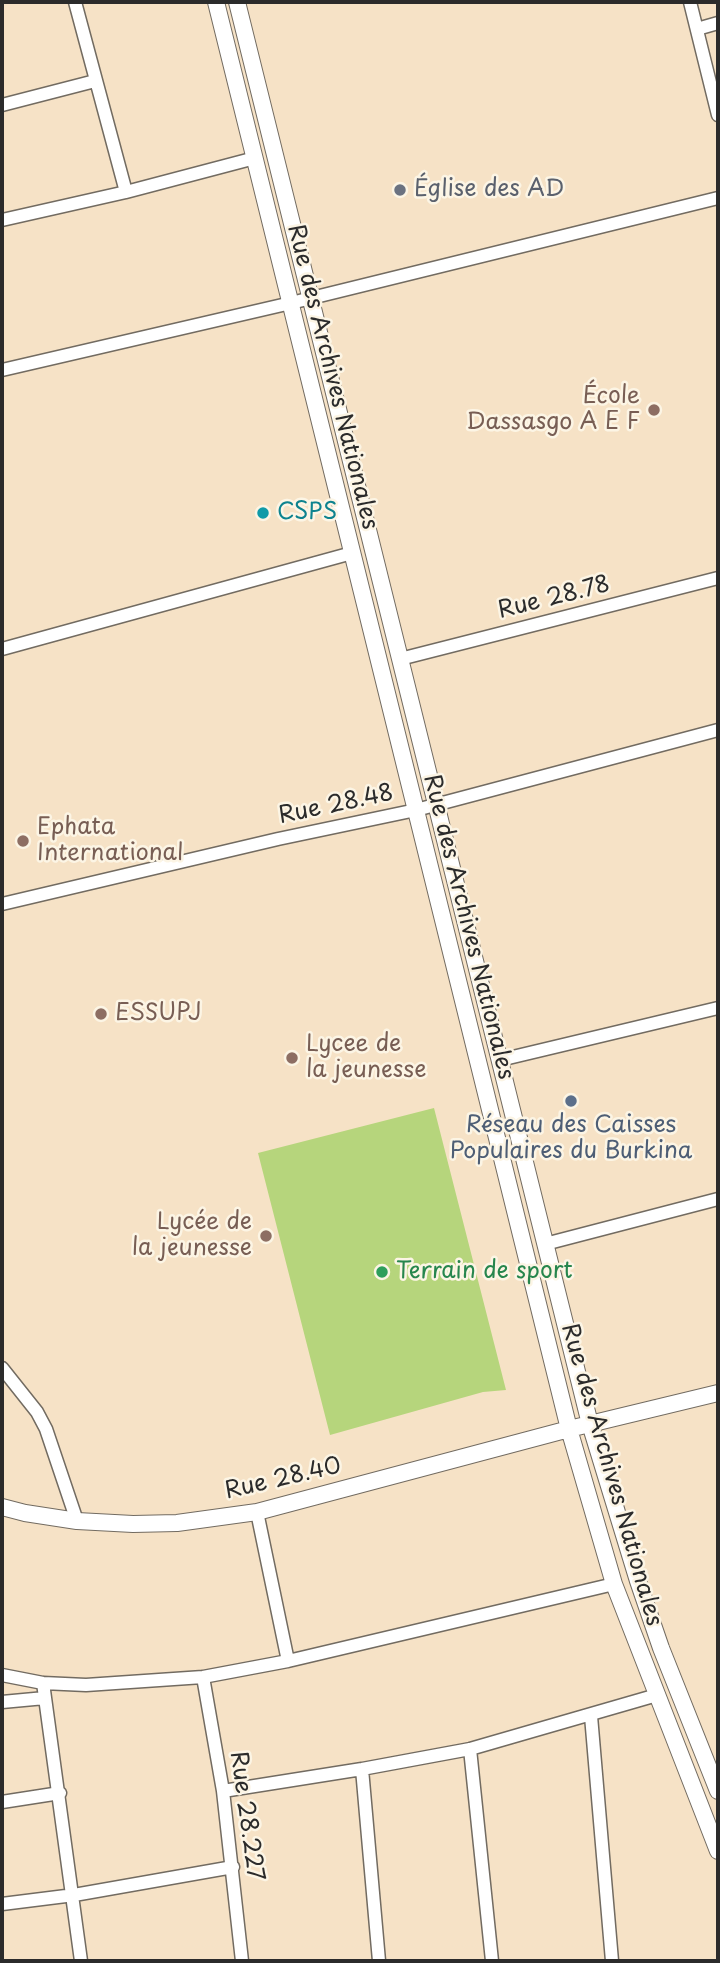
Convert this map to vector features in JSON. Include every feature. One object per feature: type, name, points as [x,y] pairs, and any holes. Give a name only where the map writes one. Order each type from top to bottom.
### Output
[{"type":"street","points":[[75,2],[126,192]]},
{"type":"street","name":"Rue des Archives Nationales","points":[[216,2],[569,1429],[614,1584],[718,1851]]},
{"type":"street","name":"Rue des Archives Nationales","points":[[237,2],[590,1424],[661,1648],[718,1791]]},
{"type":"street","points":[[690,2],[718,115]]},
{"type":"street","points":[[697,29],[718,23]]},
{"type":"street","points":[[2,105],[95,81]]},
{"type":"street","points":[[2,220],[126,192],[255,158]]},
{"type":"street","points":[[2,370],[311,299],[718,198]]},
{"type":"street","points":[[2,649],[352,553]]},
{"type":"street","name":"Rue 28.78","points":[[400,659],[718,578]]},
{"type":"street","name":"Rue 28.48","points":[[2,904],[278,839],[416,810],[718,730]]},
{"type":"street","points":[[500,1060],[718,1008]]},
{"type":"street","points":[[545,1244],[718,1199]]},
{"type":"street","points":[[2,1368],[37,1412],[46,1429],[77,1521]]},
{"type":"street","name":"Rue 28.40","points":[[2,1507],[77,1521],[133,1524],[177,1523],[257,1512],[569,1429],[718,1393]]},
{"type":"street","points":[[257,1512],[288,1661]]},
{"type":"street","points":[[2,1675],[43,1683],[122,1684],[204,1677],[288,1661],[614,1584]]},
{"type":"street","name":"Rue 28.227","points":[[204,1677],[223,1791],[242,1961]]},
{"type":"street","points":[[43,1683],[81,1961]]},
{"type":"street","points":[[223,1791],[470,1749],[657,1695]]},
{"type":"street","points":[[2,1702],[45,1698]]},
{"type":"street","points":[[591,1716],[612,1961]]},
{"type":"street","points":[[470,1749],[492,1961]]},
{"type":"street","points":[[362,1769],[379,1961]]},
{"type":"street","points":[[2,1802],[60,1793]]},
{"type":"street","points":[[2,1904],[74,1895],[233,1867]]},
{"type":"green space","name":"Terrain de sport","points":[[434,1108],[506,1390],[483,1392],[330,1435],[258,1153]]},
{"type":"place","name":"Église des AD","points":[[400,190]]},
{"type":"place","name":"École Dassasgo A E F","points":[[654,410]]},
{"type":"place","name":"CSPS","points":[[263,513]]},
{"type":"place","name":"Ephata International","points":[[23,841]]},
{"type":"place","name":"ESSUPJ","points":[[101,1014]]},
{"type":"place","name":"Lycee de la jeunesse","points":[[292,1058]]},
{"type":"place","name":"Réseau des Caisses Populaires du Burkina","points":[[571,1101]]},
{"type":"place","name":"Lycée de la jeunesse","points":[[266,1236]]},
{"type":"place","name":"Terrain de sport","points":[[382,1272]]}]
